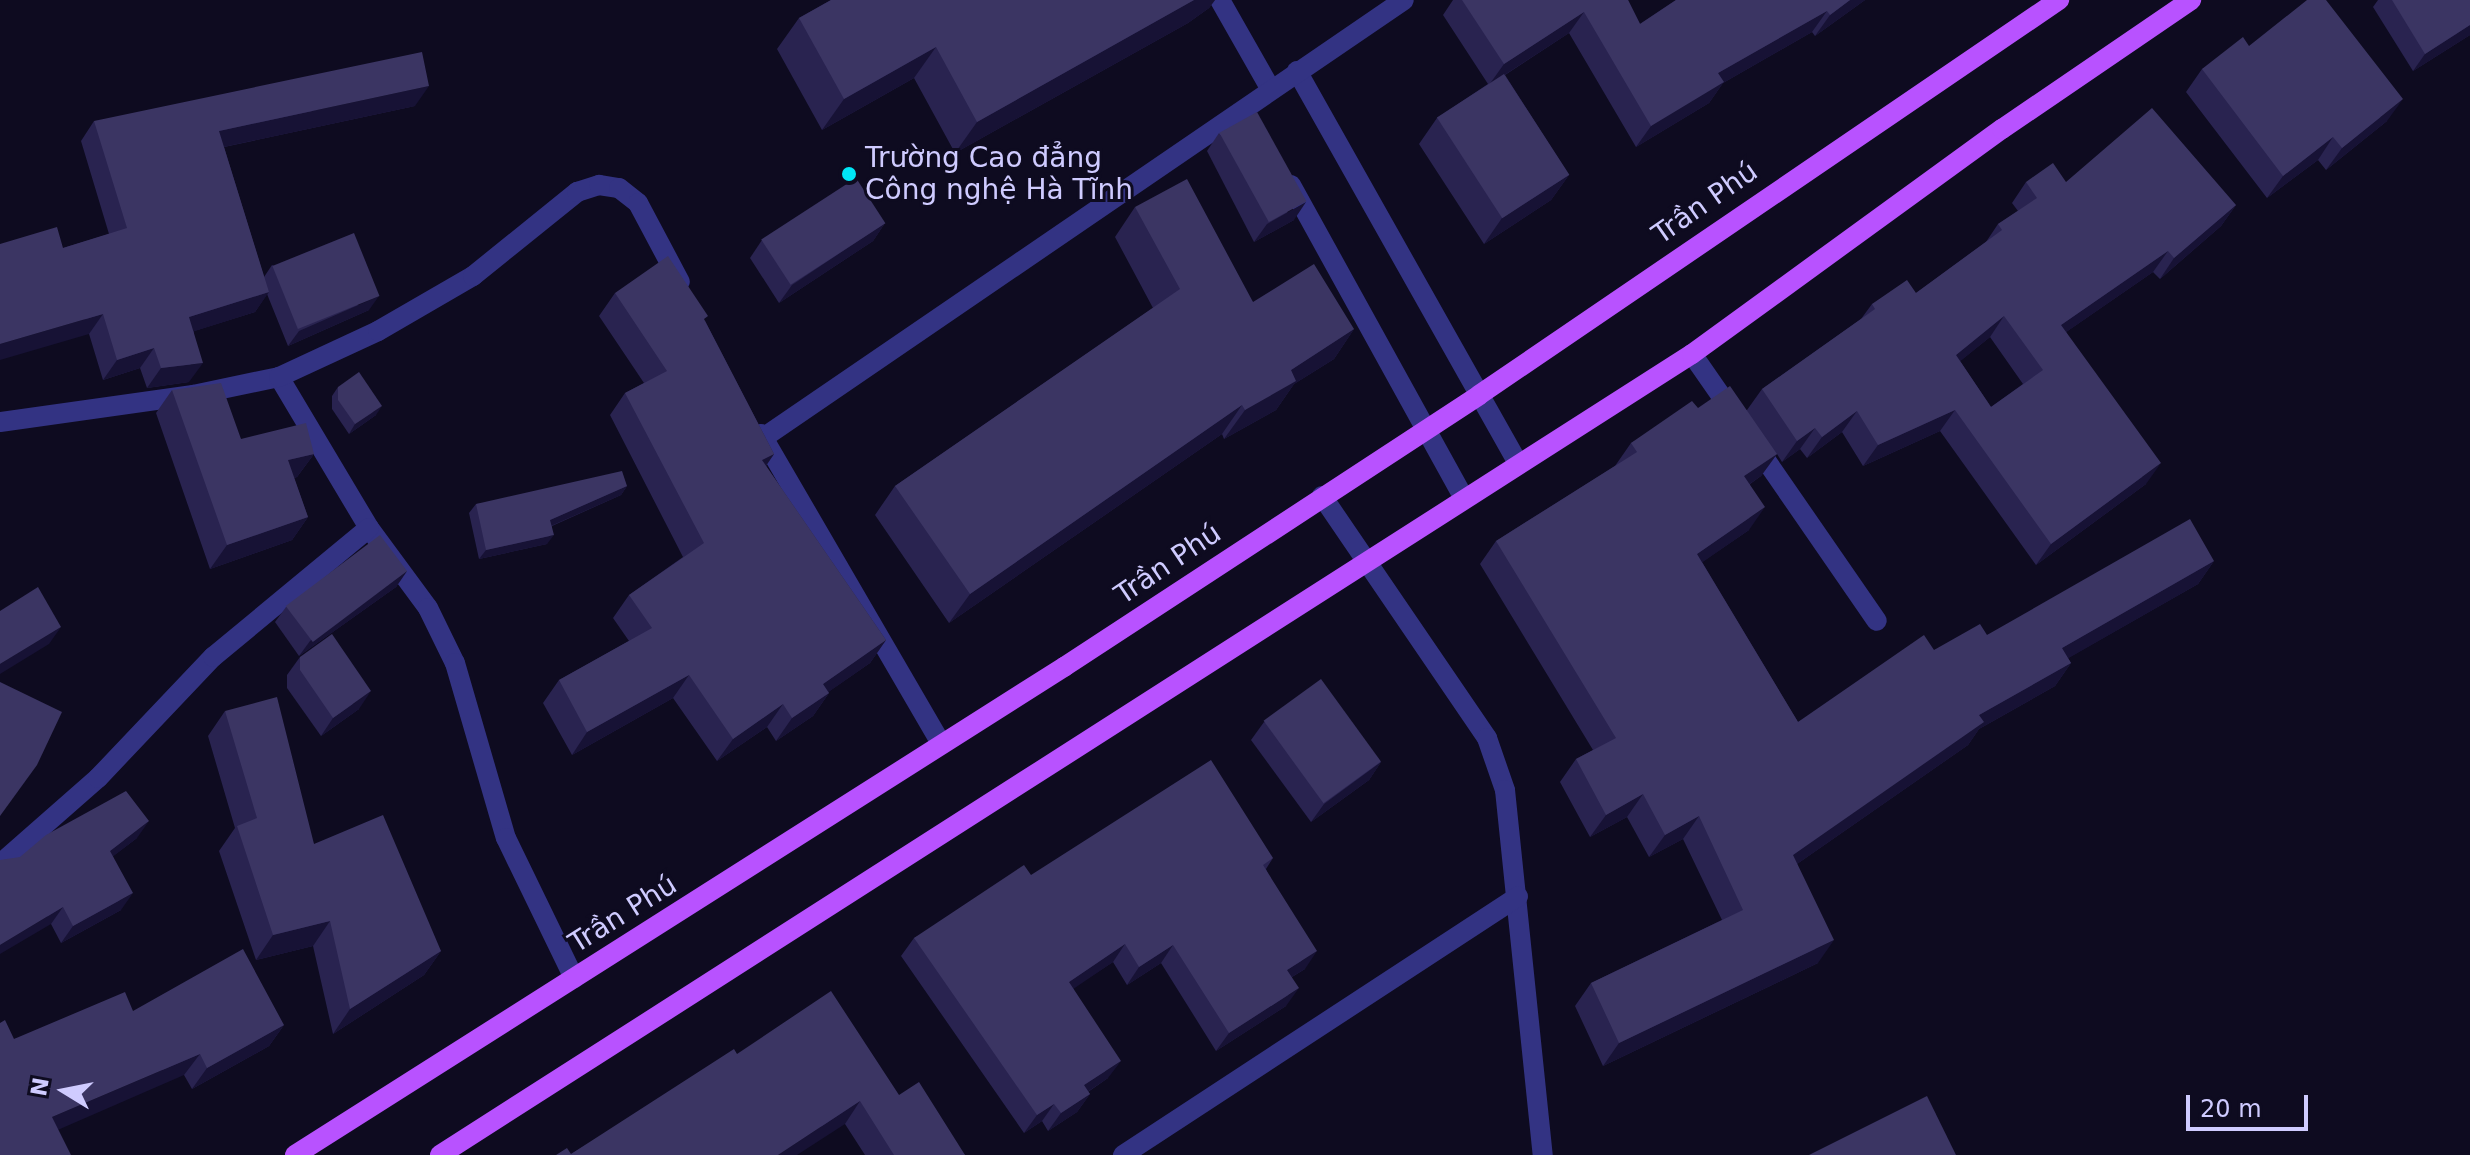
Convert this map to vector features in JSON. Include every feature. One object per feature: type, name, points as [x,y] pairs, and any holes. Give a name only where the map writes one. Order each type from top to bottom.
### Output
[{"type":"main road","name":"Trần Phú","points":[[295,1155],[1479,395],[2059,0]]},
{"type":"main road","points":[[440,1155],[1692,354],[2002,129],[2191,0]]},
{"type":"street","points":[[1220,0],[1270,88]]},
{"type":"street","points":[[763,438],[1270,88],[1404,0]]},
{"type":"street","points":[[1297,71],[1518,464]]},
{"type":"street","points":[[1247,104],[1262,131]]},
{"type":"street","points":[[1284,171],[1464,498]]},
{"type":"street","points":[[0,422],[193,395],[279,377],[378,331],[473,276],[577,192],[599,185],[619,188],[638,203],[689,300]]},
{"type":"street","points":[[1692,354],[1877,621]]},
{"type":"street","points":[[279,377],[369,528],[428,608],[455,663],[506,838],[574,978]]},
{"type":"street","points":[[748,411],[940,742]]},
{"type":"street","points":[[1322,496],[1487,738],[1505,790],[1543,1155]]},
{"type":"street","points":[[0,864],[98,778],[213,657],[369,528]]},
{"type":"street","points":[[1123,1155],[1518,897]]},
{"type":"building","points":[[831,0],[1194,0],[977,122],[936,47],[844,99],[799,18]]},
{"type":"building","points":[[1462,0],[1628,0],[1640,24],[1676,0],[1850,0],[1830,15],[1827,11],[1718,73],[1724,82],[1651,126],[1584,12],[1504,64]]},
{"type":"building","points":[[2307,0],[2326,0],[2403,99],[2342,148],[2333,137],[2283,176],[2202,69],[2243,37],[2249,46]]},
{"type":"building","points":[[2392,0],[2470,0],[2470,25],[2425,54]]},
{"type":"building","points":[[422,52],[429,86],[219,131],[269,292],[189,317],[203,363],[161,368],[154,348],[117,360],[103,314],[0,344],[0,244],[57,227],[63,248],[127,228],[94,121]]},
{"type":"building","points":[[1504,74],[1569,175],[1502,218],[1437,118]]},
{"type":"building","points":[[2152,108],[2236,205],[2174,258],[2168,251],[2061,325],[2161,463],[2051,544],[1955,410],[1878,445],[1857,411],[1822,437],[1815,428],[1797,441],[1762,389],[1875,309],[1872,304],[1907,280],[1916,293],[2002,230],[1998,224],[2037,198],[2026,182],[2053,163],[2066,182]],"holes":[[[2004,316],[2043,370],[1991,407],[1956,355]]]},
{"type":"building","points":[[1257,112],[1306,201],[1269,222],[1219,133]]},
{"type":"building","points":[[856,178],[885,223],[791,285],[761,240]]},
{"type":"building","points":[[1187,179],[1253,302],[1314,264],[1354,329],[1291,370],[1296,381],[1245,410],[1242,405],[970,594],[895,486],[1180,289],[1135,207]]},
{"type":"building","points":[[354,233],[379,296],[298,329],[272,266]]},
{"type":"building","points":[[668,256],[708,316],[704,319],[774,454],[762,460],[886,640],[823,684],[829,693],[792,718],[783,704],[733,739],[689,675],[587,732],[559,680],[652,628],[629,595],[704,543],[625,393],[667,371],[615,293]]},
{"type":"building","points":[[359,372],[382,406],[355,424],[338,400],[338,387]]},
{"type":"building","points":[[221,383],[241,439],[306,423],[314,454],[288,460],[308,517],[227,545],[172,390]]},
{"type":"building","points":[[1730,386],[1777,454],[1744,476],[1765,507],[1697,554],[1798,722],[1924,635],[1934,650],[1980,624],[1987,635],[2190,519],[2214,561],[2062,648],[2071,663],[1979,715],[1984,722],[1793,855],[1834,940],[1619,1043],[1591,983],[1743,910],[1699,816],[1665,835],[1643,794],[1606,815],[1576,759],[1616,738],[1496,541],[1637,452],[1631,443],[1692,401],[1698,408]]},
{"type":"building","points":[[622,471],[627,486],[550,520],[554,535],[486,550],[476,504]]},
{"type":"building","points":[[380,535],[407,571],[313,642],[286,606]]},
{"type":"building","points":[[38,587],[61,627],[0,664],[0,611]]},
{"type":"building","points":[[332,634],[371,691],[333,718],[300,670],[300,657]]},
{"type":"building","points":[[1321,679],[1381,762],[1324,803],[1264,721]]},
{"type":"building","points":[[0,682],[62,712],[37,765],[0,816]]},
{"type":"building","points":[[277,697],[314,844],[383,815],[441,951],[350,1009],[330,921],[273,935],[237,826],[257,818],[225,711]]},
{"type":"building","points":[[1211,760],[1273,858],[1263,865],[1317,951],[1287,970],[1299,988],[1229,1033],[1173,945],[1139,967],[1125,944],[1069,982],[1121,1061],[1084,1085],[1090,1094],[1061,1113],[1054,1104],[1037,1115],[914,938],[1024,865],[1031,875]]},
{"type":"building","points":[[126,791],[149,821],[110,851],[133,893],[73,926],[63,907],[0,945],[0,860],[20,857],[46,835]]},
{"type":"building","points":[[243,949],[284,1025],[207,1068],[200,1054],[52,1117],[71,1155],[0,1155],[0,1023],[5,1020],[14,1039],[125,992],[133,1011]]},
{"type":"building","points":[[831,991],[899,1095],[919,1082],[965,1155],[894,1155],[860,1101],[778,1155],[556,1155],[567,1148],[571,1154],[734,1049],[737,1054]]},
{"type":"building","points":[[1927,1096],[1956,1155],[1809,1155]]},
{"type":"place","name":"Trường Cao đẳng Công nghệ Hà Tĩnh","points":[[849,174]]}]
